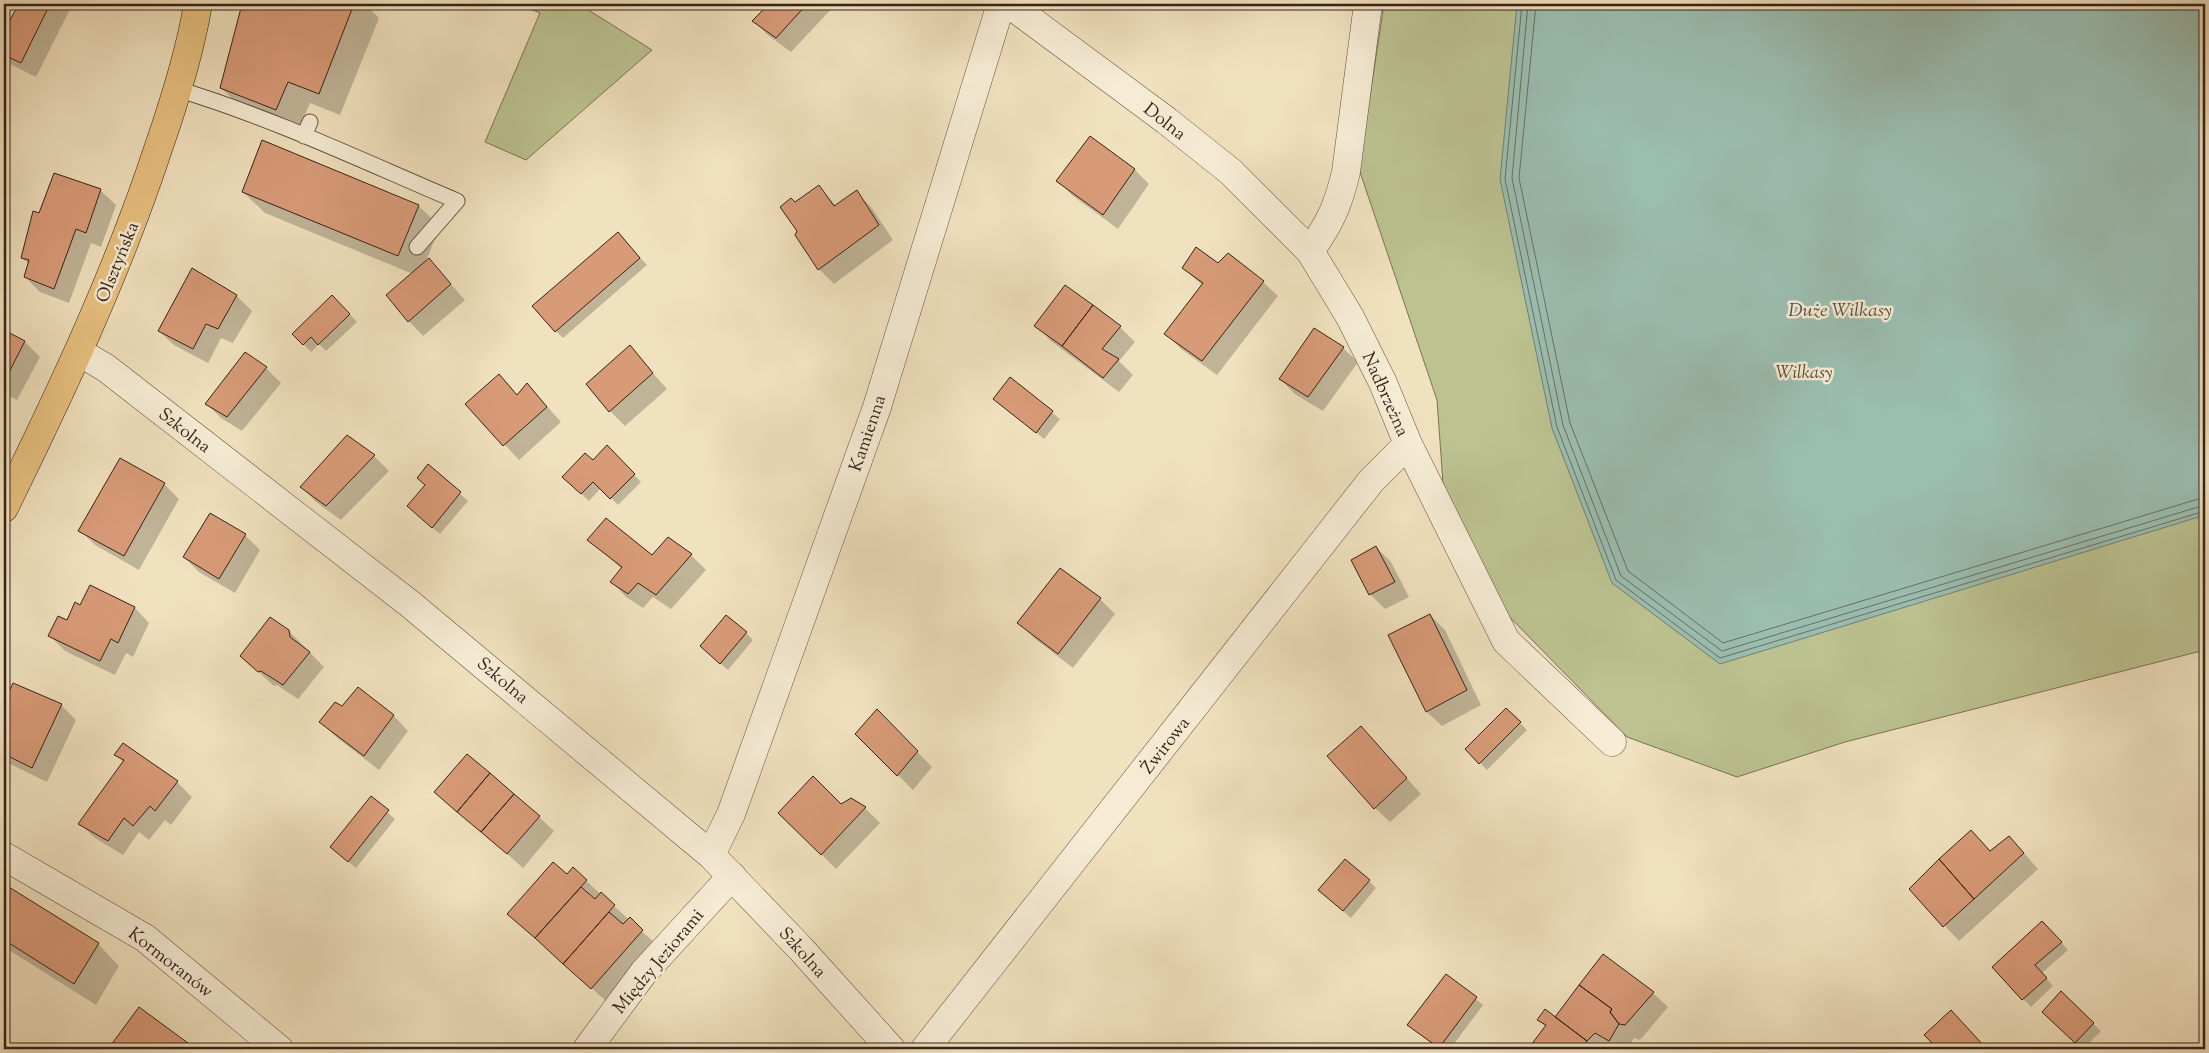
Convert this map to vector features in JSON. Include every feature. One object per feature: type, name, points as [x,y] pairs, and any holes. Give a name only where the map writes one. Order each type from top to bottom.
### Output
[{"type":"main road","name":"Olsztyńska","points":[[4,508],[79,352],[139,206],[177,89],[198,4]]},
{"type":"street","name":"Kamienna","points":[[710,855],[731,814],[877,407],[1001,4]]},
{"type":"street","name":"Dolna","points":[[1009,4],[1167,121],[1231,172],[1310,251]]},
{"type":"street","points":[[1310,251],[1329,224],[1341,195],[1346,172],[1368,4]]},
{"type":"street","name":"Nadbrzeżna","points":[[1310,251],[1350,317],[1383,383],[1408,444],[1506,641],[1612,742]]},
{"type":"street","name":"Szkolna","points":[[79,352],[106,368],[410,604],[710,855],[732,876],[890,1049]]},
{"type":"street","name":"Żwirowa","points":[[925,1049],[1372,482],[1408,444]]},
{"type":"street","name":"Kormoranów","points":[[4,856],[145,938],[279,1049]]},
{"type":"street","name":"Między Jeziorami","points":[[587,1049],[644,972],[732,876]]},
{"type":"lane","points":[[177,89],[307,129],[457,201],[417,247]]},
{"type":"green space","points":[[519,4],[579,4],[652,50],[526,160],[485,142],[540,13]]},
{"type":"green space","name":"Duże Wilkasy","points":[[1384,4],[2205,4],[2205,650],[1845,742],[1737,777],[1627,737],[1493,600],[1443,483],[1437,400],[1359,169]]},
{"type":"water","name":"Duże Wilkasy","points":[[1517,4],[2205,4],[2205,515],[1720,664],[1612,583],[1552,428],[1500,179]]},
{"type":"building","points":[[19,4],[50,4],[21,63],[4,55],[4,25],[6,27]]},
{"type":"building","points":[[242,4],[309,4],[318,7],[319,4],[354,4],[319,94],[288,82],[276,110],[220,88]]},
{"type":"building","points":[[769,4],[807,4],[776,38],[752,21]]},
{"type":"building","points":[[1090,136],[1135,169],[1103,215],[1056,181]]},
{"type":"building","points":[[262,140],[419,205],[398,256],[242,192]]},
{"type":"building","points":[[54,173],[101,189],[86,233],[76,229],[54,289],[24,277],[29,260],[21,258],[33,211],[39,213]]},
{"type":"building","points":[[819,185],[834,206],[857,190],[879,225],[818,270],[795,235],[797,231],[780,207],[791,198],[795,202]]},
{"type":"building","points":[[618,232],[640,258],[555,332],[532,306]]},
{"type":"building","points":[[1196,247],[1218,263],[1228,253],[1264,281],[1202,361],[1164,334],[1203,283],[1182,268]]},
{"type":"building","points":[[429,258],[451,284],[408,322],[386,295]]},
{"type":"building","points":[[192,268],[237,295],[218,329],[206,324],[193,349],[158,331]]},
{"type":"building","points":[[1065,285],[1093,305],[1062,346],[1034,326]]},
{"type":"building","points":[[332,295],[350,314],[318,345],[311,337],[303,345],[292,334]]},
{"type":"building","points":[[1093,305],[1121,326],[1102,349],[1119,359],[1103,378],[1062,346]]},
{"type":"building","points":[[1314,328],[1344,347],[1308,397],[1279,379]]},
{"type":"building","points":[[4,330],[25,341],[4,382]]},
{"type":"building","points":[[630,345],[653,373],[609,412],[586,384]]},
{"type":"building","points":[[245,352],[267,367],[227,417],[205,404]]},
{"type":"building","points":[[499,374],[517,395],[527,383],[547,407],[503,446],[465,404]]},
{"type":"building","points":[[1010,377],[1053,411],[1036,433],[993,399]]},
{"type":"building","points":[[347,435],[375,455],[326,506],[300,487]]},
{"type":"building","points":[[607,445],[635,474],[610,499],[593,482],[581,494],[562,477],[585,453],[593,460]]},
{"type":"building","points":[[120,458],[165,483],[124,556],[78,531]]},
{"type":"building","points":[[428,464],[461,492],[432,528],[407,506],[425,485],[417,478]]},
{"type":"building","points":[[210,513],[246,534],[219,579],[183,557]]},
{"type":"building","points":[[606,518],[652,555],[668,537],[692,554],[656,595],[638,583],[628,594],[610,582],[622,567],[587,540]]},
{"type":"building","points":[[1376,546],[1395,582],[1369,595],[1351,560]]},
{"type":"building","points":[[1060,568],[1101,598],[1058,654],[1017,623]]},
{"type":"building","points":[[90,585],[135,607],[118,643],[111,639],[100,661],[48,636],[58,616],[67,620],[75,602],[80,605]]},
{"type":"building","points":[[1430,614],[1467,690],[1426,712],[1388,635]]},
{"type":"building","points":[[726,615],[747,632],[720,664],[700,646]]},
{"type":"building","points":[[270,617],[289,630],[290,637],[310,652],[283,685],[261,671],[258,672],[240,656]]},
{"type":"building","points":[[13,683],[62,704],[32,768],[4,754],[4,703]]},
{"type":"building","points":[[358,687],[394,715],[364,756],[319,722],[335,702],[342,706]]},
{"type":"building","points":[[1506,708],[1521,722],[1479,764],[1465,749]]},
{"type":"building","points":[[877,709],[918,751],[897,776],[855,734]]},
{"type":"building","points":[[1361,726],[1407,778],[1374,809],[1327,756]]},
{"type":"building","points":[[123,743],[178,781],[155,811],[150,806],[133,826],[124,818],[108,841],[78,824],[124,760],[114,755]]},
{"type":"building","points":[[467,754],[490,773],[457,812],[434,792]]},
{"type":"building","points":[[490,773],[514,794],[481,832],[457,812]]},
{"type":"building","points":[[813,776],[841,804],[851,798],[866,807],[821,855],[778,813]]},
{"type":"building","points":[[514,794],[540,816],[507,854],[481,832]]},
{"type":"building","points":[[371,796],[389,810],[348,862],[330,847]]},
{"type":"building","points":[[1971,830],[1990,851],[2009,836],[2024,853],[1974,899],[1939,859]]},
{"type":"building","points":[[1345,859],[1370,880],[1343,911],[1318,890]]},
{"type":"building","points":[[1939,859],[1974,899],[1943,927],[1909,889]]},
{"type":"building","points":[[553,862],[567,874],[573,867],[587,880],[535,938],[507,914]]},
{"type":"building","points":[[4,884],[99,943],[74,984],[4,940]]},
{"type":"building","points":[[581,887],[595,899],[601,892],[615,905],[563,964],[535,938]]},
{"type":"building","points":[[609,912],[623,924],[630,917],[643,930],[591,989],[563,964]]},
{"type":"building","points":[[2042,921],[2062,942],[2035,965],[2047,978],[2022,1000],[1992,967]]},
{"type":"building","points":[[1603,954],[1654,992],[1625,1025],[1619,1024],[1610,1012],[1612,1009],[1579,985]]},
{"type":"building","points":[[1446,974],[1477,997],[1439,1048],[1407,1025]]},
{"type":"building","points":[[1579,985],[1612,1009],[1610,1012],[1619,1024],[1609,1041],[1595,1033],[1587,1041],[1555,1017]]},
{"type":"building","points":[[2061,991],[2094,1023],[2075,1043],[2042,1012]]},
{"type":"building","points":[[139,1007],[196,1049],[108,1049]]},
{"type":"building","points":[[1545,1009],[1587,1041],[1581,1049],[1528,1049],[1546,1025],[1537,1020]]},
{"type":"building","points":[[1951,1010],[1985,1047],[1983,1049],[1938,1049],[1924,1035]]},
{"type":"park label","name":"Wilkasy","points":[[1804,372]]}]
